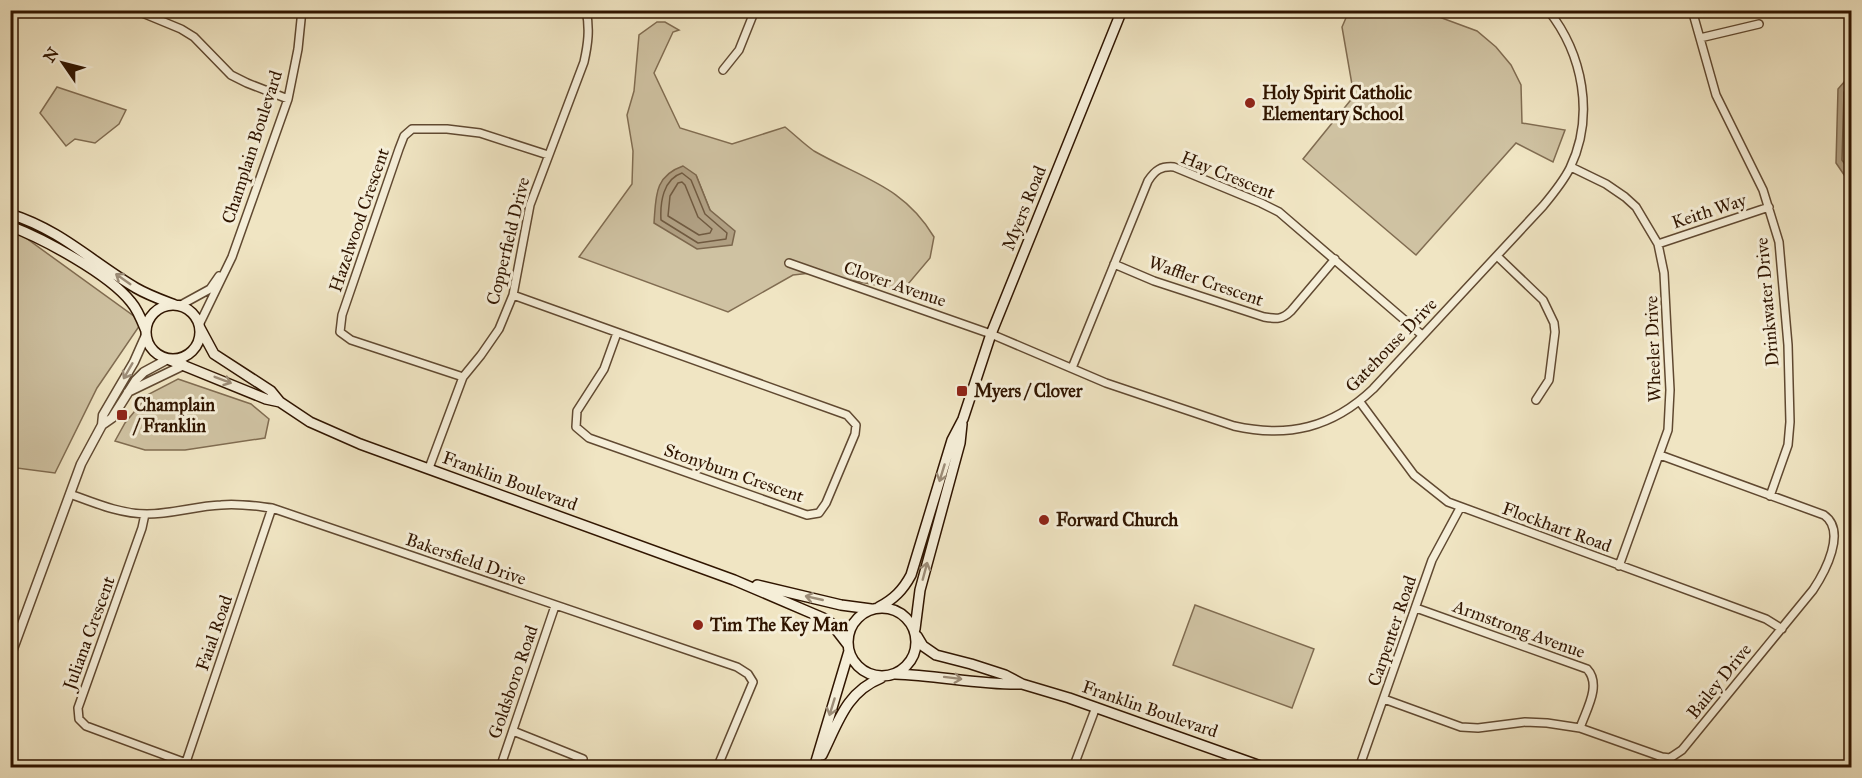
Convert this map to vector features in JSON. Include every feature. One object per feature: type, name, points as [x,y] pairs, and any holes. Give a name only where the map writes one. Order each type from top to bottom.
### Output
[{"type":"main road","name":"Myers Road","points":[[875,608],[891,601],[902,590],[911,575],[952,440],[963,419],[991,334],[1122,10]]},
{"type":"main road","points":[[10,214],[45,228],[72,243],[136,288],[192,313],[199,326],[197,344],[192,351],[177,359],[168,359],[154,352],[133,304],[126,296],[104,278],[59,249],[10,226]]},
{"type":"main road","points":[[146,333],[152,315],[166,306],[177,306]]},
{"type":"main road","name":"Franklin Boulevard","points":[[199,326],[214,354],[271,391],[280,402],[310,422],[339,436],[734,580],[823,618],[831,623],[848,648]]},
{"type":"main road","name":"Franklin Boulevard","points":[[168,359],[266,399],[280,402]]},
{"type":"main road","name":"Myers Road","points":[[916,632],[920,590],[960,443],[963,419]]},
{"type":"main road","name":"Franklin Boulevard","points":[[734,580],[841,605],[875,608]]},
{"type":"main road","points":[[875,608],[890,608],[900,612],[909,620],[916,632],[916,648],[912,659],[905,668],[894,675],[868,683],[854,694],[815,768],[853,623],[861,614],[875,608]]},
{"type":"main road","name":"Franklin Boulevard","points":[[916,632],[923,646],[936,655],[1005,675],[1022,684],[1096,707],[1266,768]]},
{"type":"main road","points":[[848,648],[858,667],[874,676],[884,677]]},
{"type":"main road","name":"Franklin Boulevard","points":[[894,675],[929,675],[1002,684],[1022,684]]},
{"type":"street","points":[[135,10],[181,29],[194,37],[231,75],[288,99]]},
{"type":"street","name":"Champlain Boulevard","points":[[199,326],[232,257],[288,99],[298,49],[302,10]]},
{"type":"street","name":"Copperfield Drive","points":[[429,468],[463,377],[482,356],[499,329],[513,296],[530,205],[584,62],[588,43],[586,10]]},
{"type":"street","points":[[723,70],[739,50],[755,10]]},
{"type":"street","name":"Gatehouse Drive","points":[[991,334],[1132,392],[1255,431],[1297,430],[1319,424],[1340,414],[1360,402],[1497,256],[1550,198],[1571,167],[1582,125],[1581,81],[1569,43],[1548,10]]},
{"type":"street","name":"Drinkwater Drive","points":[[1692,10],[1716,95],[1763,190],[1779,242],[1783,269],[1790,422],[1788,445],[1770,496]]},
{"type":"street","points":[[1700,38],[1759,24]]},
{"type":"street","name":"Hazelwood Crescent","points":[[463,377],[351,340],[340,332],[342,315],[399,149],[404,136],[412,129],[447,129],[480,133],[548,155]]},
{"type":"street","name":"Hay Crescent","points":[[1072,368],[1148,181],[1155,171],[1167,167],[1174,167],[1273,208],[1422,335]]},
{"type":"street","name":"Wheeler Drive","points":[[1571,167],[1606,184],[1625,197],[1644,219],[1658,244],[1664,273],[1671,398],[1668,430],[1619,566]]},
{"type":"street","name":"Keith Way","points":[[1658,244],[1769,207]]},
{"type":"street","points":[[1497,256],[1543,300],[1554,322],[1555,332],[1549,380],[1536,400]]},
{"type":"street","name":"Champlain Boulevard","points":[[177,306],[210,289],[232,257]]},
{"type":"street","name":"Waffler Crescent","points":[[1114,264],[1154,281],[1264,317],[1277,319],[1285,317],[1291,311],[1335,259]]},
{"type":"street","name":"Clover Avenue","points":[[789,263],[991,334]]},
{"type":"street","name":"Stonyburn Crescent","points":[[513,296],[617,333],[847,415],[856,424],[855,434],[826,503],[819,513],[807,515],[589,438],[576,428],[577,411],[604,369],[617,333]]},
{"type":"street","points":[[10,657],[81,464],[102,425],[103,415],[134,362],[146,333]]},
{"type":"street","points":[[102,425],[112,418],[144,372],[168,359]]},
{"type":"street","points":[[128,393],[183,365]]},
{"type":"street","name":"Flockhart Road","points":[[1360,402],[1414,475],[1437,495],[1460,508],[1766,619],[1782,629]]},
{"type":"street","name":"Bailey Drive","points":[[1384,699],[1461,727],[1478,728],[1525,722],[1547,723],[1580,728],[1662,757],[1676,755],[1682,750],[1821,578],[1835,537],[1835,530],[1829,519],[1824,516],[1660,455]]},
{"type":"street","name":"Bakersfield Drive","points":[[70,494],[106,507],[145,514],[180,512],[220,505],[272,508],[737,667],[748,674],[753,682],[717,768]]},
{"type":"street","name":"Faial Road","points":[[185,765],[272,508]]},
{"type":"street","name":"Carpenter Road","points":[[1359,768],[1432,560],[1460,508]]},
{"type":"street","name":"Juliana Crescent","points":[[145,514],[78,708],[79,719],[86,726],[185,765]]},
{"type":"street","name":"Goldsboro Road","points":[[500,768],[555,606]]},
{"type":"street","name":"Armstrong Avenue","points":[[1416,608],[1587,669],[1593,677],[1594,686],[1580,728]]},
{"type":"street","points":[[1073,768],[1096,707]]},
{"type":"street","points":[[513,731],[583,759]]},
{"type":"shaded area","points":[[1349,11],[1423,11],[1477,31],[1496,47],[1511,65],[1521,85],[1522,123],[1565,130],[1553,162],[1516,143],[1416,255],[1303,159],[1354,96],[1342,27]]},
{"type":"shaded area","points":[[657,22],[665,22],[679,30],[673,32],[654,73],[680,128],[732,144],[785,127],[814,151],[880,185],[909,206],[934,237],[930,258],[903,290],[811,273],[793,275],[728,312],[579,257],[632,184],[633,151],[627,115],[634,91],[639,35]],"holes":[[[696,175],[710,210],[697,249]]]},
{"type":"shaded area","points":[[57,87],[126,110],[119,124],[95,143],[75,139],[66,146],[40,113]]},
{"type":"shaded area","points":[[11,232],[19,233],[142,322],[97,388],[55,473],[17,468],[11,477]]},
{"type":"shaded area","points":[[178,379],[251,404],[269,419],[265,438],[185,450],[145,450],[115,441],[125,423],[149,394]]},
{"type":"shaded area","points":[[1195,605],[1314,649],[1292,708],[1173,665]]},
{"type":"water","points":[[1851,74],[1851,185],[1836,163],[1838,89]]},
{"type":"water","points":[[683,166],[696,175],[710,210],[735,231],[732,245],[697,249],[654,223],[658,188],[667,175]]},
{"type":"place","name":"Holy Spirit Catholic Elementary School","points":[[1250,103]]},
{"type":"place","name":"Myers / Clover","points":[[962,391]]},
{"type":"place","name":"Champlain / Franklin","points":[[122,415]]},
{"type":"place","name":"Forward Church","points":[[1044,520]]},
{"type":"place","name":"Tim The Key Man","points":[[698,625]]}]
